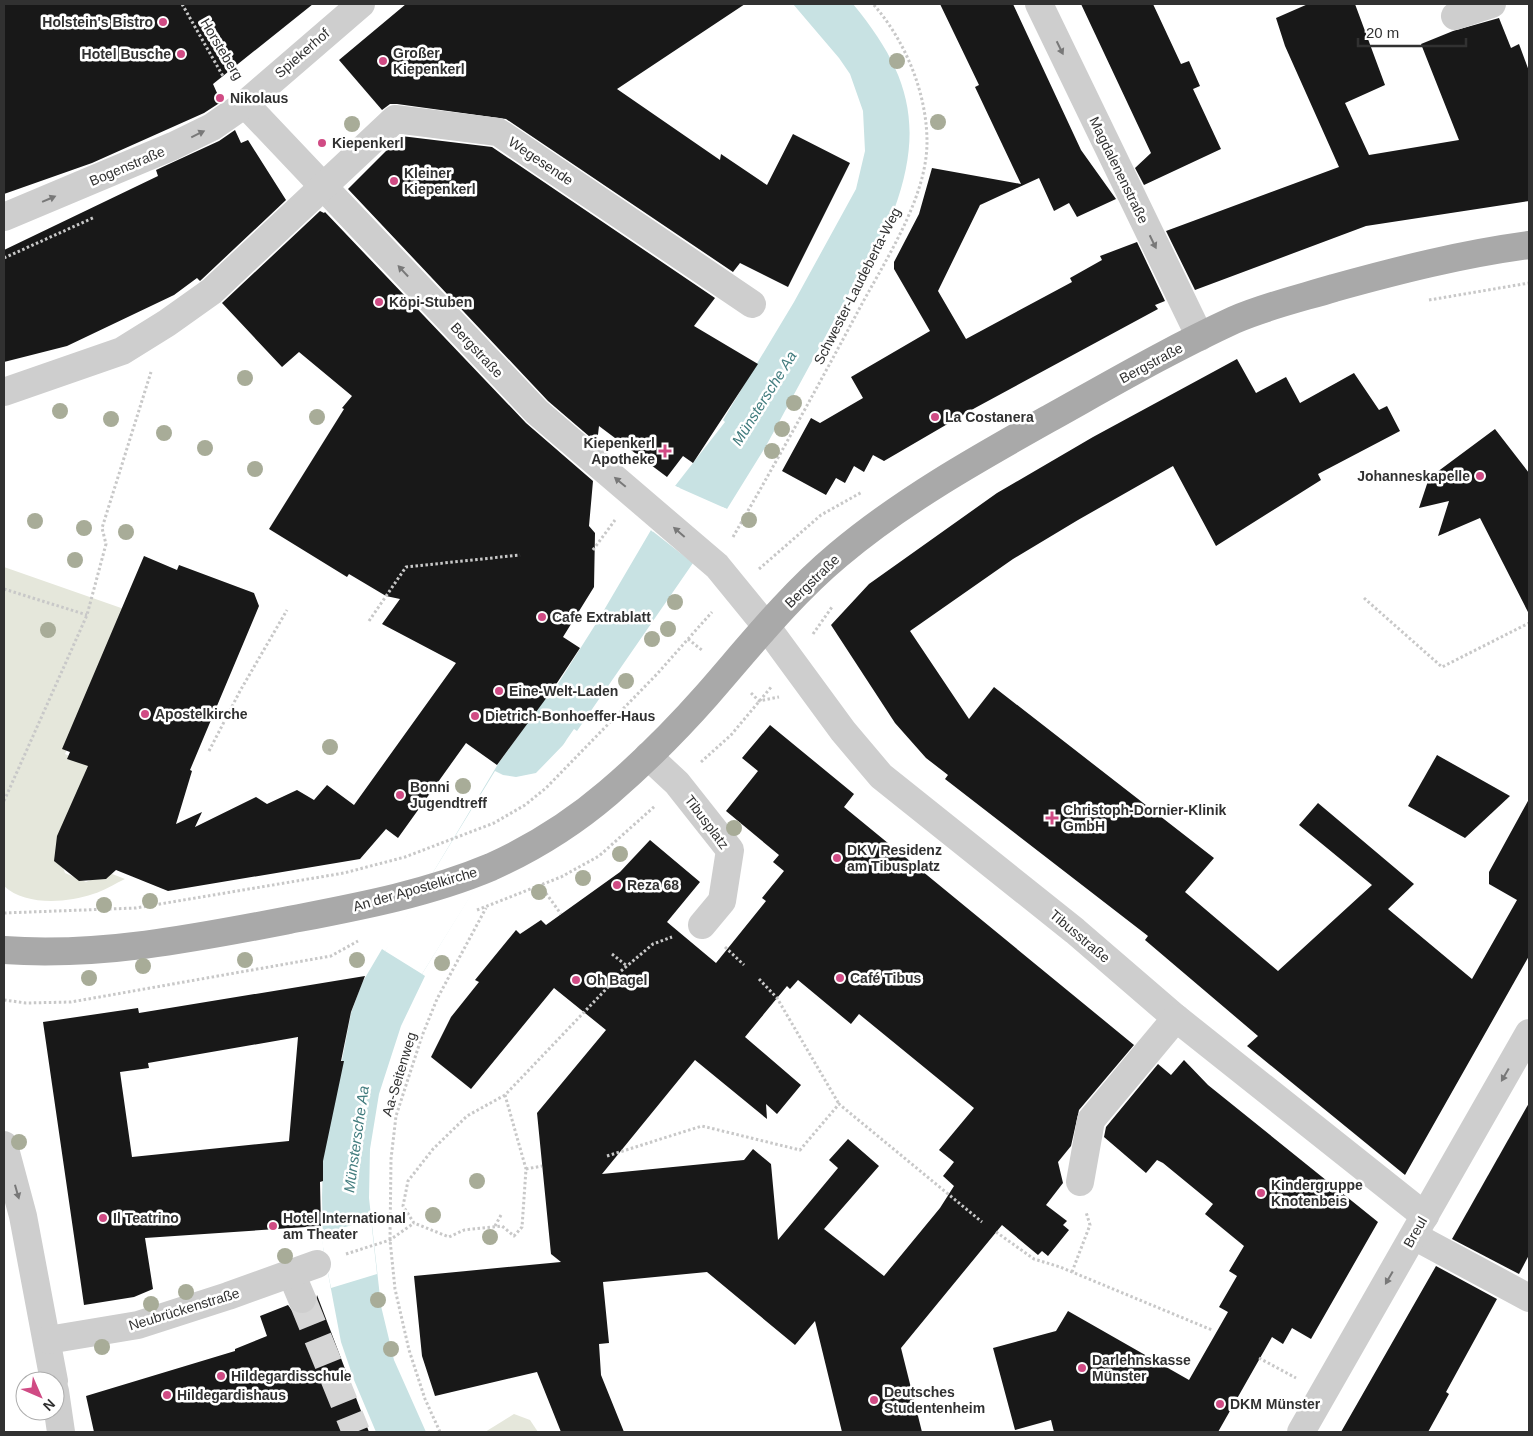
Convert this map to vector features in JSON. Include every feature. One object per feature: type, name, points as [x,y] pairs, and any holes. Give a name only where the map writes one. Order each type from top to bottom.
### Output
[{"type":"main road","name":"Bergstraße","points":[[766,626],[836,557],[926,490],[1004,444],[1200,337],[1239,318],[1377,276],[1434,261],[1529,245]]},
{"type":"main road","name":"An der Apostelkirche","points":[[4,950],[67,952],[132,945],[268,924],[416,892],[471,875],[513,856],[578,818],[648,756],[703,699],[766,626]]},
{"type":"street","name":"Spiekerhof","points":[[245,104],[361,4]]},
{"type":"street","name":"Magdalenenstraße","points":[[1039,4],[1200,337]]},
{"type":"street","points":[[1455,16],[1492,4]]},
{"type":"street","name":"Bergstraße","points":[[245,104],[537,412],[708,558],[766,626]]},
{"type":"street","name":"Bogenstraße","points":[[4,218],[173,146],[212,127],[245,104]]},
{"type":"street","name":"Wegesende","points":[[4,392],[122,351],[167,323],[212,290],[395,119],[498,132],[752,304]]},
{"type":"street","name":"Tibusstraße","points":[[766,626],[848,738],[881,776],[1075,931],[1419,1226],[1529,1298]]},
{"type":"street","name":"Tibusplatz","points":[[648,756],[678,784],[730,850],[722,901],[702,926]]},
{"type":"street","points":[[1080,1182],[1091,1120],[1176,1018]]},
{"type":"street","name":"Breul","points":[[1301,1432],[1529,1033]]},
{"type":"street","points":[[4,1145],[24,1216],[53,1371]]},
{"type":"street","name":"Neubrückenstraße","points":[[48,1340],[138,1325],[228,1296],[316,1264]]},
{"type":"street","points":[[291,1273],[302,1300]]},
{"type":"path","name":"Horsteberg","points":[[182,4],[221,73],[245,104]]},
{"type":"path","name":"Schwester-Laudeberta-Weg","points":[[708,558],[792,433],[878,274],[906,219],[921,180],[927,142],[919,87],[903,47],[884,17],[873,4]]},
{"type":"path","points":[[1423,301],[1529,283]]},
{"type":"path","points":[[4,801],[87,615],[106,544],[102,528],[152,370]]},
{"type":"path","points":[[370,621],[406,567],[520,555]]},
{"type":"path","points":[[4,589],[87,615]]},
{"type":"path","points":[[4,913],[136,908],[344,873],[404,857],[494,823],[525,805],[546,788],[736,589]]},
{"type":"path","points":[[1364,598],[1442,667],[1529,623]]},
{"type":"path","points":[[792,662],[836,602]]},
{"type":"path","points":[[209,751],[240,691],[287,610]]},
{"type":"path","name":"Aa-Seitenweg","points":[[440,1432],[425,1399],[409,1350],[395,1289],[390,1240],[391,1158],[396,1116],[410,1071],[437,999],[513,856]]},
{"type":"path","points":[[540,885],[562,914]]},
{"type":"path","points":[[4,1000],[26,1003],[71,1002],[331,956],[361,940]]},
{"type":"path","points":[[612,954],[627,966]]},
{"type":"path","points":[[759,979],[777,998],[839,1104],[982,1222]]},
{"type":"path","points":[[505,1095],[526,1169],[522,1227],[514,1236],[502,1226],[495,1226],[464,1230],[449,1237],[414,1223],[403,1206],[408,1181],[433,1148],[467,1116],[505,1095],[610,985]]},
{"type":"path","points":[[607,1156],[702,1126],[800,1150],[839,1104]]},
{"type":"path","points":[[526,1169],[542,1166]]},
{"type":"path","points":[[495,1226],[501,1215]]},
{"type":"path","points":[[316,1264],[390,1240],[414,1223]]},
{"type":"path","points":[[1072,1272],[1090,1225]]},
{"type":"path","points":[[996,1232],[1034,1259],[1072,1272],[1212,1330]]},
{"type":"path","points":[[1259,1358],[1323,1394]]},
{"type":"shaded area","points":[[4,567],[124,609],[65,754],[92,765],[57,851],[65,873],[86,882],[107,872],[125,879],[101,891],[83,897],[59,901],[35,900],[23,897],[4,886]]},
{"type":"shaded area","points":[[514,1414],[530,1420],[538,1432],[485,1432]]},
{"type":"water","name":"Münstersche Aa","points":[[793,4],[853,4],[887,53],[899,77],[906,101],[909,125],[909,152],[903,180],[894,210],[766,446],[727,509],[722,507],[689,559],[693,563],[577,731],[574,729],[567,739],[422,974],[425,976],[401,1026],[379,1094],[370,1149],[369,1198],[381,1306],[394,1360],[426,1432],[376,1432],[354,1380],[341,1342],[323,1247],[323,1159],[351,1013],[362,983],[382,949],[385,951],[389,946],[498,764],[552,689],[554,690],[597,622],[651,530],[653,532],[680,488],[675,486],[725,422],[723,420],[794,302],[856,189],[865,151],[863,111],[850,74],[839,58]]},
{"type":"pier","points":[[675,486],[727,509],[723,510],[692,559],[693,563],[651,530],[677,490],[674,489]]},
{"type":"pier","points":[[568,740],[422,974],[385,951],[495,771],[503,775],[516,777],[536,773]]},
{"type":"pier","points":[[371,1219],[377,1274],[331,1288],[323,1247],[323,1234]]},
{"type":"building","points":[[4,4],[313,4],[213,84],[221,102],[204,113],[92,163],[4,194]]},
{"type":"building","points":[[406,4],[745,4],[617,89],[720,160],[721,154],[767,185],[793,134],[850,163],[788,287],[740,263],[733,272],[506,119],[397,104],[390,104],[382,110],[339,60]]},
{"type":"building","points":[[940,4],[1013,4],[1081,150],[1116,199],[1077,217],[1069,203],[1054,211],[1039,178],[980,205],[938,291],[966,339],[1072,282],[1070,278],[1102,260],[1100,256],[1137,242],[1165,301],[1155,305],[1158,309],[975,408],[884,461],[873,455],[864,472],[854,466],[845,483],[836,478],[826,495],[782,471],[811,418],[820,423],[863,398],[851,377],[930,331],[894,269],[894,262],[919,214],[932,168],[1021,184],[975,87],[979,85]]},
{"type":"building","points":[[1081,4],[1153,4],[1181,64],[1189,61],[1200,86],[1193,89],[1221,149],[1144,185],[1135,168],[1151,153]]},
{"type":"building","points":[[1308,4],[1355,4],[1385,85],[1345,103],[1369,155],[1459,140],[1421,44],[1453,31],[1499,18],[1511,48],[1519,44],[1529,71],[1529,201],[1366,226],[1195,290],[1166,231],[1339,167],[1285,46],[1276,18]]},
{"type":"building","points":[[235,130],[241,143],[248,140],[286,200],[200,281],[197,278],[174,295],[67,346],[4,362],[4,250],[158,176],[156,170],[219,141]]},
{"type":"building","points":[[401,136],[492,147],[715,298],[694,326],[758,364],[693,463],[683,456],[667,477],[599,426],[597,443],[548,401],[348,189]]},
{"type":"building","points":[[320,211],[325,212],[526,423],[593,481],[589,526],[595,533],[594,587],[563,637],[580,648],[553,689],[497,765],[466,743],[398,838],[386,829],[360,859],[168,891],[116,870],[106,879],[79,881],[54,861],[57,836],[88,766],[67,759],[70,752],[62,749],[144,556],[177,570],[179,565],[254,593],[259,606],[190,770],[192,771],[176,824],[202,812],[195,827],[256,797],[267,804],[297,790],[314,800],[327,785],[354,805],[456,663],[382,624],[400,599],[386,596],[349,574],[347,577],[269,529],[344,409],[342,408],[352,396],[299,352],[282,367],[222,303]]},
{"type":"building","points":[[1237,359],[1256,393],[1286,377],[1300,403],[1354,373],[1379,410],[1387,406],[1400,431],[1318,474],[1321,480],[1216,546],[1173,466],[1013,559],[910,631],[969,719],[994,687],[1214,858],[1185,892],[1278,971],[1372,885],[1299,825],[1318,803],[1414,884],[1388,909],[1472,979],[1517,900],[1489,884],[1489,872],[1529,799],[1529,956],[1405,1175],[1247,1046],[1258,1036],[1145,940],[1148,936],[945,779],[948,775],[926,758],[895,723],[831,625],[869,584],[997,493],[1093,437]]},
{"type":"building","points":[[1495,429],[1529,473],[1529,614],[1480,518],[1438,536],[1449,501],[1419,508],[1429,478]]},
{"type":"building","points":[[770,725],[854,794],[844,807],[1134,1045],[1079,1110],[1071,1146],[1058,1162],[1063,1183],[1046,1205],[1067,1221],[1063,1225],[1069,1230],[1048,1256],[1042,1251],[1038,1255],[1002,1225],[901,1348],[922,1432],[842,1432],[815,1321],[795,1345],[707,1272],[603,1282],[609,1343],[599,1344],[601,1375],[624,1432],[561,1432],[537,1372],[435,1396],[422,1356],[414,1276],[561,1262],[551,1254],[537,1113],[606,1030],[554,988],[471,1089],[431,1057],[451,1017],[479,982],[475,980],[516,930],[520,934],[541,920],[546,925],[620,872],[650,840],[700,882],[667,922],[716,963],[766,901],[762,898],[784,871],[773,862],[779,855],[726,811],[758,771],[742,758]],"holes":[[[798,980],[851,1024],[859,1014],[974,1108],[939,1150],[954,1162],[943,1176],[954,1186],[940,1208],[884,1276],[824,1229],[879,1166],[848,1139],[829,1160],[838,1168],[778,1240],[771,1164],[753,1149],[744,1160],[602,1174],[695,1060],[767,1119],[766,1104],[777,1114],[801,1085],[745,1037],[787,986],[790,989]]]},
{"type":"building","points":[[1437,755],[1510,796],[1465,838],[1408,806]]},
{"type":"building","points":[[365,976],[351,1012],[341,1061],[344,1061],[323,1161],[323,1181],[320,1182],[321,1226],[145,1238],[153,1289],[134,1297],[84,1305],[43,1022],[138,1008],[139,1013]],"holes":[[[298,1037],[289,1141],[132,1157],[120,1072],[149,1068],[148,1063]]]},
{"type":"building","points":[[1184,1060],[1208,1085],[1378,1222],[1311,1339],[1292,1328],[1283,1344],[1272,1337],[1218,1432],[1054,1432],[1051,1420],[1015,1430],[993,1348],[1056,1331],[1068,1311],[1189,1380],[1228,1312],[1219,1307],[1237,1276],[1229,1271],[1244,1246],[1205,1214],[1213,1204],[1163,1163],[1157,1160],[1146,1173],[1104,1137],[1106,1127],[1158,1064],[1171,1075]]},
{"type":"building","points":[[1529,1103],[1529,1255],[1519,1274],[1452,1239]]},
{"type":"building","points":[[1436,1266],[1497,1299],[1446,1392],[1449,1394],[1428,1432],[1341,1432]]},
{"type":"building","name":"Hildegardisschule","points":[[317,1295],[369,1432],[94,1432],[86,1396],[235,1351],[235,1349],[267,1336],[260,1316],[288,1305],[293,1312],[308,1314],[315,1308]]},
{"type":"tunnel","points":[[302,1299],[356,1432]]},
{"type":"place","name":"Holstein's Bistro","points":[[163,22]]},
{"type":"place","name":"Hotel Busche","points":[[181,54]]},
{"type":"place","name":"Großer Kiepenkerl","points":[[383,61]]},
{"type":"place","name":"Nikolaus","points":[[220,98]]},
{"type":"place","name":"Kiepenkerl","points":[[322,143]]},
{"type":"place","name":"Kleiner Kiepenkerl","points":[[394,181]]},
{"type":"place","name":"Köpi-Stuben","points":[[379,302]]},
{"type":"place","name":"La Costanera","points":[[935,417]]},
{"type":"place","name":"Kiepenkerl Apotheke","points":[[665,451]]},
{"type":"place","name":"Johanneskapelle","points":[[1480,476]]},
{"type":"place","name":"Cafe Extrablatt","points":[[542,617]]},
{"type":"place","name":"Eine-Welt-Laden","points":[[499,691]]},
{"type":"place","name":"Apostelkirche","points":[[145,714]]},
{"type":"place","name":"Dietrich-Bonhoeffer-Haus","points":[[475,716]]},
{"type":"place","name":"Bonni Jugendtreff","points":[[400,795]]},
{"type":"place","name":"Christoph-Dornier-Klinik GmbH","points":[[1052,818]]},
{"type":"place","name":"DKV Residenz am Tibusplatz","points":[[837,858]]},
{"type":"place","name":"Reza 68","points":[[617,885]]},
{"type":"place","name":"Café Tibus","points":[[840,978]]},
{"type":"place","name":"Oh Bagel","points":[[576,980]]},
{"type":"place","name":"Kindergruppe Knotenbeis","points":[[1261,1193]]},
{"type":"place","name":"Il Teatrino","points":[[103,1218]]},
{"type":"place","name":"Hotel International am Theater","points":[[273,1226]]},
{"type":"place","name":"Darlehnskasse Münster","points":[[1082,1368]]},
{"type":"place","name":"Hildegardisschule","points":[[221,1376]]},
{"type":"place","name":"Hildegardishaus","points":[[167,1395]]},
{"type":"place","name":"Deutsches Studentenheim","points":[[874,1400]]},
{"type":"place","name":"DKM Münster","points":[[1220,1404]]}]
